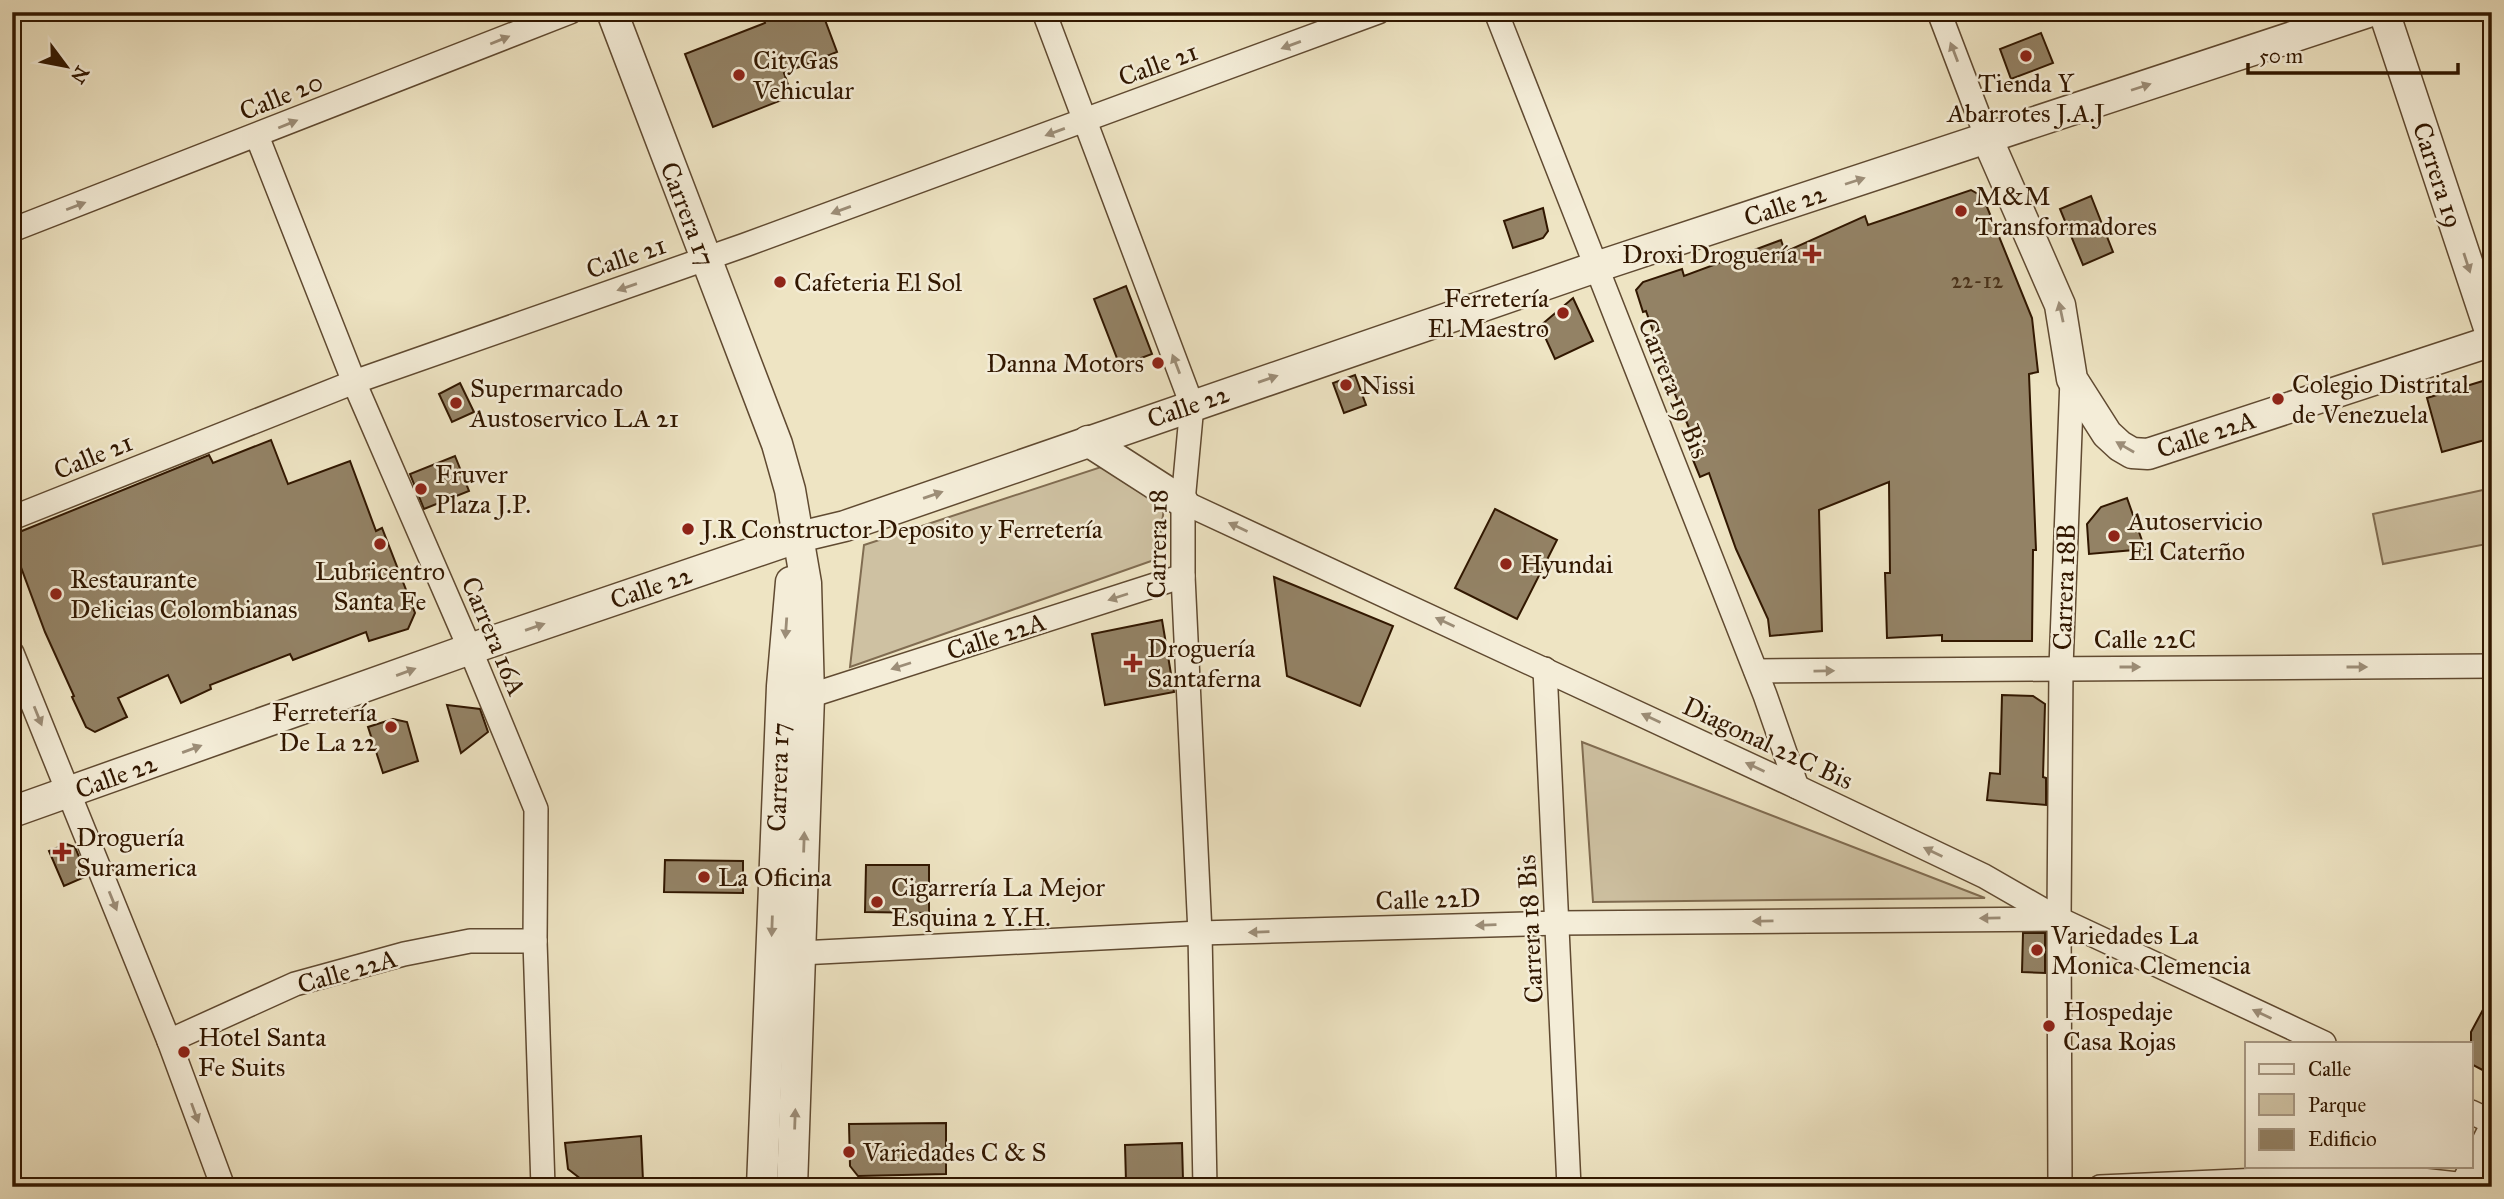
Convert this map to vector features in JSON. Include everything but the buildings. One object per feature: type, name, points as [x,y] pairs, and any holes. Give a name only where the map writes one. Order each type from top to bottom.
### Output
[{"type":"street","name":"Calle 20","points":[[12,230],[570,12]]},
{"type":"street","name":"Carrera 17","points":[[612,12],[777,444],[799,537],[806,583],[809,696],[792,1187]]},
{"type":"street","name":"Carrera 18","points":[[1044,12],[1192,405],[1184,502],[1183,576],[1200,933],[1205,1187]]},
{"type":"street","name":"Calle 21","points":[[12,518],[354,382],[706,259],[1378,12]]},
{"type":"street","name":"Carrera 19 Bis","points":[[1496,12],[1756,671],[1797,787]]},
{"type":"street","name":"Carrera 18B","points":[[1939,12],[1987,138],[2060,304],[2072,379],[2061,667],[2060,1187]]},
{"type":"street","name":"Calle 22","points":[[12,812],[470,649],[799,537],[845,526],[1596,267],[2368,12]]},
{"type":"street","name":"Carrera 19","points":[[2384,12],[2492,339]]},
{"type":"street","name":"Carrera 16A","points":[[257,136],[354,382],[536,809],[535,941],[543,1187]]},
{"type":"street","name":"Calle 22A","points":[[2072,379],[2107,434],[2132,453],[2148,454],[2492,339]]},
{"type":"street","points":[[1088,441],[1184,502]]},
{"type":"street","name":"Diagonal 22C Bis","points":[[1184,502],[1797,787],[1984,876],[2059,919],[2322,1042]]},
{"type":"street","name":"Carrera 17","points":[[762,1187],[782,686],[789,592],[799,537]]},
{"type":"street","name":"Calle 22A","points":[[809,696],[1183,576]]},
{"type":"street","points":[[12,653],[169,1041],[223,1187]]},
{"type":"street","name":"Calle 22C","points":[[1756,671],[2492,666]]},
{"type":"street","name":"Carrera 18 Bis","points":[[1545,668],[1569,1187]]},
{"type":"street","name":"Calle 22D","points":[[800,953],[1200,933],[1558,923],[2059,919]]},
{"type":"street","name":"Calle 22A","points":[[169,1041],[295,984],[404,954],[470,941],[535,941]]},
{"type":"street","points":[[2472,1112],[2492,1122]]},
{"type":"street","points":[[2100,1187],[2377,1175],[2465,1186],[2492,1133]]},
{"type":"green space","points":[[1101,467],[1164,508],[1157,559],[850,667],[864,545]]},
{"type":"green space","points":[[2492,488],[2492,543],[2383,564],[2373,514]]},
{"type":"green space","points":[[1582,742],[1985,898],[1593,902]]},
{"type":"place","name":"Tienda Y Abarrotes J.A.J","points":[[2026,56]]},
{"type":"place","name":"CityGas Vehicular","points":[[739,75]]},
{"type":"place","name":"M&M Transformadores","points":[[1961,211]]},
{"type":"place","name":"Droxi Droguería","points":[[1812,254]]},
{"type":"place","name":"Cafeteria El Sol","points":[[780,282]]},
{"type":"place","name":"Ferretería El Maestro","points":[[1563,313]]},
{"type":"place","name":"Danna Motors","points":[[1158,363]]},
{"type":"place","name":"Nissi","points":[[1346,385]]},
{"type":"place","name":"Colegio Distrital de Venezuela","points":[[2278,399]]},
{"type":"place","name":"Supermarcado Austoservico LA 21","points":[[456,403]]},
{"type":"place","name":"Fruver Plaza J.P.","points":[[421,489]]},
{"type":"place","name":"J.R Constructor Deposito y Ferretería","points":[[688,529]]},
{"type":"place","name":"Autoservicio El Caterño","points":[[2114,536]]},
{"type":"place","name":"Lubricentro Santa Fe","points":[[380,544]]},
{"type":"place","name":"Hyundai","points":[[1506,564]]},
{"type":"place","name":"Restaurante Delicias Colombianas","points":[[56,594]]},
{"type":"place","name":"Droguería Santaferna","points":[[1133,663]]},
{"type":"place","name":"Ferretería De La 22","points":[[391,727]]},
{"type":"place","name":"Droguería Suramerica","points":[[62,852]]},
{"type":"place","name":"La Oficina","points":[[704,877]]},
{"type":"place","name":"Cigarrería La Mejor Esquina 2 Y.H.","points":[[877,902]]},
{"type":"place","name":"Variedades La Monica Clemencia","points":[[2037,950]]},
{"type":"place","name":"Hospedaje Casa Rojas","points":[[2049,1026]]},
{"type":"place","name":"Hotel Santa Fe Suits","points":[[184,1052]]},
{"type":"place","name":"Variedades C & S","points":[[849,1152]]}]
